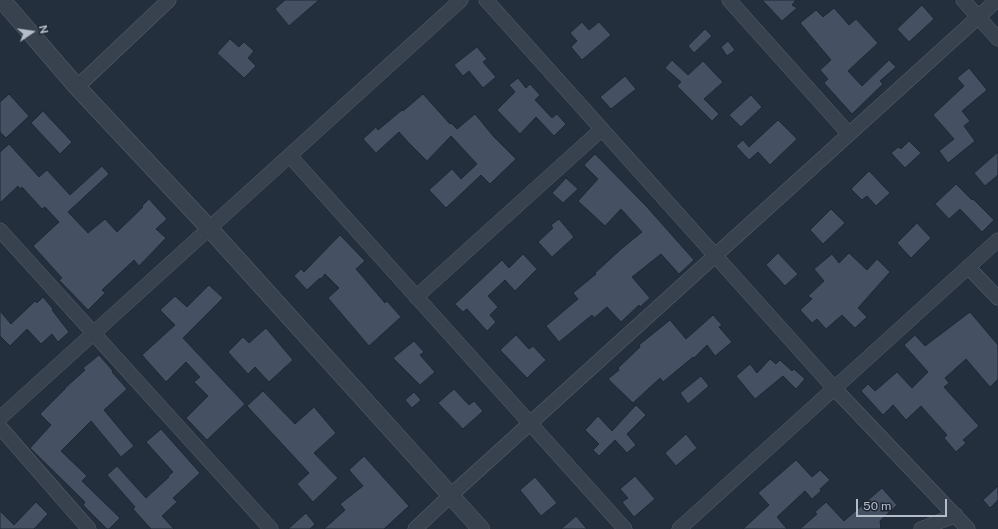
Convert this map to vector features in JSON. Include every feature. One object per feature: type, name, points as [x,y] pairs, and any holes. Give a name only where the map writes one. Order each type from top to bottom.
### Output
[{"type":"street","points":[[2,0],[77,87],[210,229],[481,529]]},
{"type":"street","points":[[77,87],[169,0]]},
{"type":"street","points":[[0,418],[461,0]]},
{"type":"street","points":[[486,0],[834,388],[968,529]]},
{"type":"street","points":[[729,0],[849,134]]},
{"type":"street","points":[[963,0],[998,39]]},
{"type":"street","points":[[415,529],[997,0]]},
{"type":"street","points":[[416,297],[602,129]]},
{"type":"street","points":[[290,156],[625,529]]},
{"type":"street","points":[[0,230],[271,529]]},
{"type":"street","points":[[679,529],[998,240]]},
{"type":"street","points":[[968,266],[998,298]]},
{"type":"street","points":[[0,428],[90,529]]},
{"type":"street","points":[[921,529],[956,515]]},
{"type":"building","points":[[285,0],[319,0],[289,26],[275,9]]},
{"type":"building","points":[[762,0],[796,0],[792,5],[797,8],[782,21]]},
{"type":"building","points":[[922,5],[934,19],[909,42],[897,29]]},
{"type":"building","points":[[834,8],[849,25],[856,19],[878,43],[848,71],[862,86],[889,60],[896,67],[880,81],[883,84],[852,114],[824,83],[828,79],[820,70],[831,60],[800,23],[816,10],[823,17]]},
{"type":"building","points":[[582,22],[589,30],[599,22],[611,35],[582,60],[571,47],[577,41],[570,33]]},
{"type":"building","points":[[705,29],[712,36],[694,53],[688,46]]},
{"type":"building","points":[[230,39],[239,47],[244,42],[254,51],[248,58],[256,66],[244,78],[217,53]]},
{"type":"building","points":[[728,41],[735,50],[727,56],[721,47]]},
{"type":"building","points":[[477,47],[487,59],[483,62],[496,77],[483,88],[469,71],[463,76],[454,65]]},
{"type":"building","points":[[672,60],[688,75],[703,61],[723,82],[704,99],[719,114],[712,121],[677,86],[681,82],[665,68]]},
{"type":"building","points":[[969,68],[987,90],[962,111],[970,121],[964,126],[975,141],[948,163],[939,151],[954,139],[933,115],[964,86],[957,78]]},
{"type":"building","points":[[625,76],[636,89],[611,109],[600,97]]},
{"type":"building","points":[[518,78],[526,88],[530,84],[540,95],[535,100],[552,118],[557,114],[566,124],[554,136],[536,117],[520,134],[497,110],[515,92],[509,85]]},
{"type":"building","points":[[9,94],[29,116],[6,138],[0,132],[0,102]]},
{"type":"building","points":[[423,94],[450,124],[451,123],[457,129],[475,114],[494,137],[516,159],[490,184],[481,175],[446,208],[429,190],[452,169],[461,179],[477,164],[451,136],[427,161],[399,132],[376,153],[363,139],[376,127],[378,130]]},
{"type":"building","points":[[751,95],[762,107],[741,127],[729,115]]},
{"type":"building","points":[[43,111],[72,142],[60,154],[31,123]]},
{"type":"building","points":[[778,120],[797,139],[770,165],[758,152],[749,160],[736,146],[743,140],[749,147]]},
{"type":"building","points":[[909,141],[921,153],[905,168],[891,153],[898,147],[901,149]]},
{"type":"building","points":[[9,144],[39,177],[47,170],[70,195],[102,166],[109,174],[68,212],[88,233],[105,219],[117,232],[143,207],[142,206],[149,199],[167,219],[156,229],[166,238],[139,266],[134,260],[102,290],[105,293],[88,310],[59,280],[62,278],[33,246],[59,222],[45,207],[42,209],[22,187],[20,189],[18,186],[0,203],[0,152]]},
{"type":"building","points":[[998,152],[998,175],[985,186],[974,173]]},
{"type":"building","points":[[595,154],[646,206],[694,260],[679,274],[661,254],[632,277],[650,298],[640,307],[639,305],[621,322],[607,307],[594,318],[592,315],[559,342],[546,326],[578,299],[573,293],[642,232],[621,209],[605,226],[578,201],[598,179],[584,165]]},
{"type":"building","points":[[869,171],[890,193],[876,206],[867,196],[862,200],[851,189]]},
{"type":"building","points":[[566,178],[578,189],[563,203],[552,193]]},
{"type":"building","points":[[956,184],[994,220],[982,232],[960,209],[949,219],[935,204]]},
{"type":"building","points":[[831,209],[845,223],[823,244],[810,230]]},
{"type":"building","points":[[559,219],[574,237],[552,257],[538,242],[553,228],[551,225]]},
{"type":"building","points":[[917,223],[931,238],[911,258],[897,243]]},
{"type":"building","points":[[340,235],[365,261],[356,269],[385,303],[387,301],[401,317],[369,346],[328,298],[339,288],[325,274],[307,290],[294,276],[301,269],[304,272]]},
{"type":"building","points":[[778,253],[798,274],[785,286],[766,265]]},
{"type":"building","points":[[849,253],[867,270],[877,259],[890,272],[858,308],[867,317],[855,328],[842,315],[826,329],[817,319],[812,323],[800,310],[812,299],[808,296],[824,281],[814,269],[832,254],[839,263]]},
{"type":"building","points":[[523,254],[537,269],[515,291],[505,280],[488,296],[498,307],[490,315],[496,322],[487,331],[467,309],[463,312],[455,304],[502,260],[509,268]]},
{"type":"building","points":[[209,285],[223,298],[183,338],[245,404],[207,440],[186,418],[208,396],[194,382],[200,377],[186,362],[166,382],[142,355],[175,325],[160,310],[175,296],[187,307]]},
{"type":"building","points":[[43,297],[69,332],[58,342],[52,334],[41,344],[27,329],[10,346],[0,336],[0,311],[11,324],[35,301],[37,303]]},
{"type":"building","points":[[970,312],[998,345],[998,379],[990,387],[966,359],[945,378],[949,383],[944,387],[979,426],[963,440],[966,443],[956,452],[944,438],[947,435],[921,406],[906,420],[893,405],[883,415],[861,391],[868,384],[875,391],[897,372],[912,388],[928,372],[904,345],[915,335],[925,346]]},
{"type":"building","points":[[713,315],[722,325],[719,327],[732,342],[715,356],[707,345],[694,358],[693,357],[663,382],[660,378],[633,403],[608,379],[619,370],[618,368],[640,347],[639,345],[670,320],[686,339]]},
{"type":"building","points":[[266,328],[293,360],[269,382],[255,367],[248,374],[228,352],[243,337],[249,343]]},
{"type":"building","points":[[516,335],[529,349],[533,346],[546,360],[527,378],[500,350]]},
{"type":"building","points":[[414,341],[424,352],[420,355],[435,372],[420,385],[393,358]]},
{"type":"building","points":[[99,355],[127,389],[104,410],[134,446],[121,457],[91,421],[61,451],[87,476],[82,481],[120,518],[109,529],[107,529],[83,505],[85,502],[30,448],[51,425],[40,414],[85,370],[83,368]]},
{"type":"building","points":[[770,359],[776,364],[780,360],[792,371],[794,369],[805,379],[796,389],[783,376],[755,399],[736,376],[750,364],[757,373]]},
{"type":"building","points":[[701,376],[709,386],[688,404],[680,393]]},
{"type":"building","points":[[454,389],[469,405],[474,401],[483,411],[463,429],[438,403]]},
{"type":"building","points":[[263,391],[295,424],[314,407],[336,433],[314,453],[338,478],[313,502],[297,484],[309,473],[247,406]]},
{"type":"building","points":[[414,392],[421,400],[412,408],[405,400]]},
{"type":"building","points":[[636,405],[646,415],[627,434],[636,445],[627,453],[615,440],[599,456],[593,450],[599,444],[585,430],[598,416],[612,431]]},
{"type":"building","points":[[161,429],[200,473],[173,498],[177,502],[162,516],[174,529],[151,529],[133,509],[135,507],[107,475],[117,466],[146,498],[173,472],[146,442]]},
{"type":"building","points":[[686,434],[697,448],[676,466],[665,453]]},
{"type":"building","points":[[364,456],[409,506],[384,529],[324,529],[345,510],[340,504],[363,486],[349,470]]},
{"type":"building","points":[[796,460],[812,477],[820,470],[830,480],[812,499],[805,491],[777,517],[787,529],[743,529],[769,505],[758,493]]},
{"type":"building","points":[[635,476],[655,499],[634,517],[622,502],[628,498],[620,489]]},
{"type":"building","points":[[535,477],[557,503],[541,516],[520,490]]},
{"type":"building","points":[[998,486],[998,500],[990,508],[983,500]]},
{"type":"building","points":[[882,488],[897,505],[880,521],[881,529],[800,529],[817,514],[815,512],[826,502],[844,521]]},
{"type":"building","points":[[36,502],[48,514],[34,529],[0,529],[0,511],[14,525]]},
{"type":"building","points":[[306,513],[315,524],[310,529],[288,529]]},
{"type":"building","points":[[576,516],[587,529],[561,529]]}]
